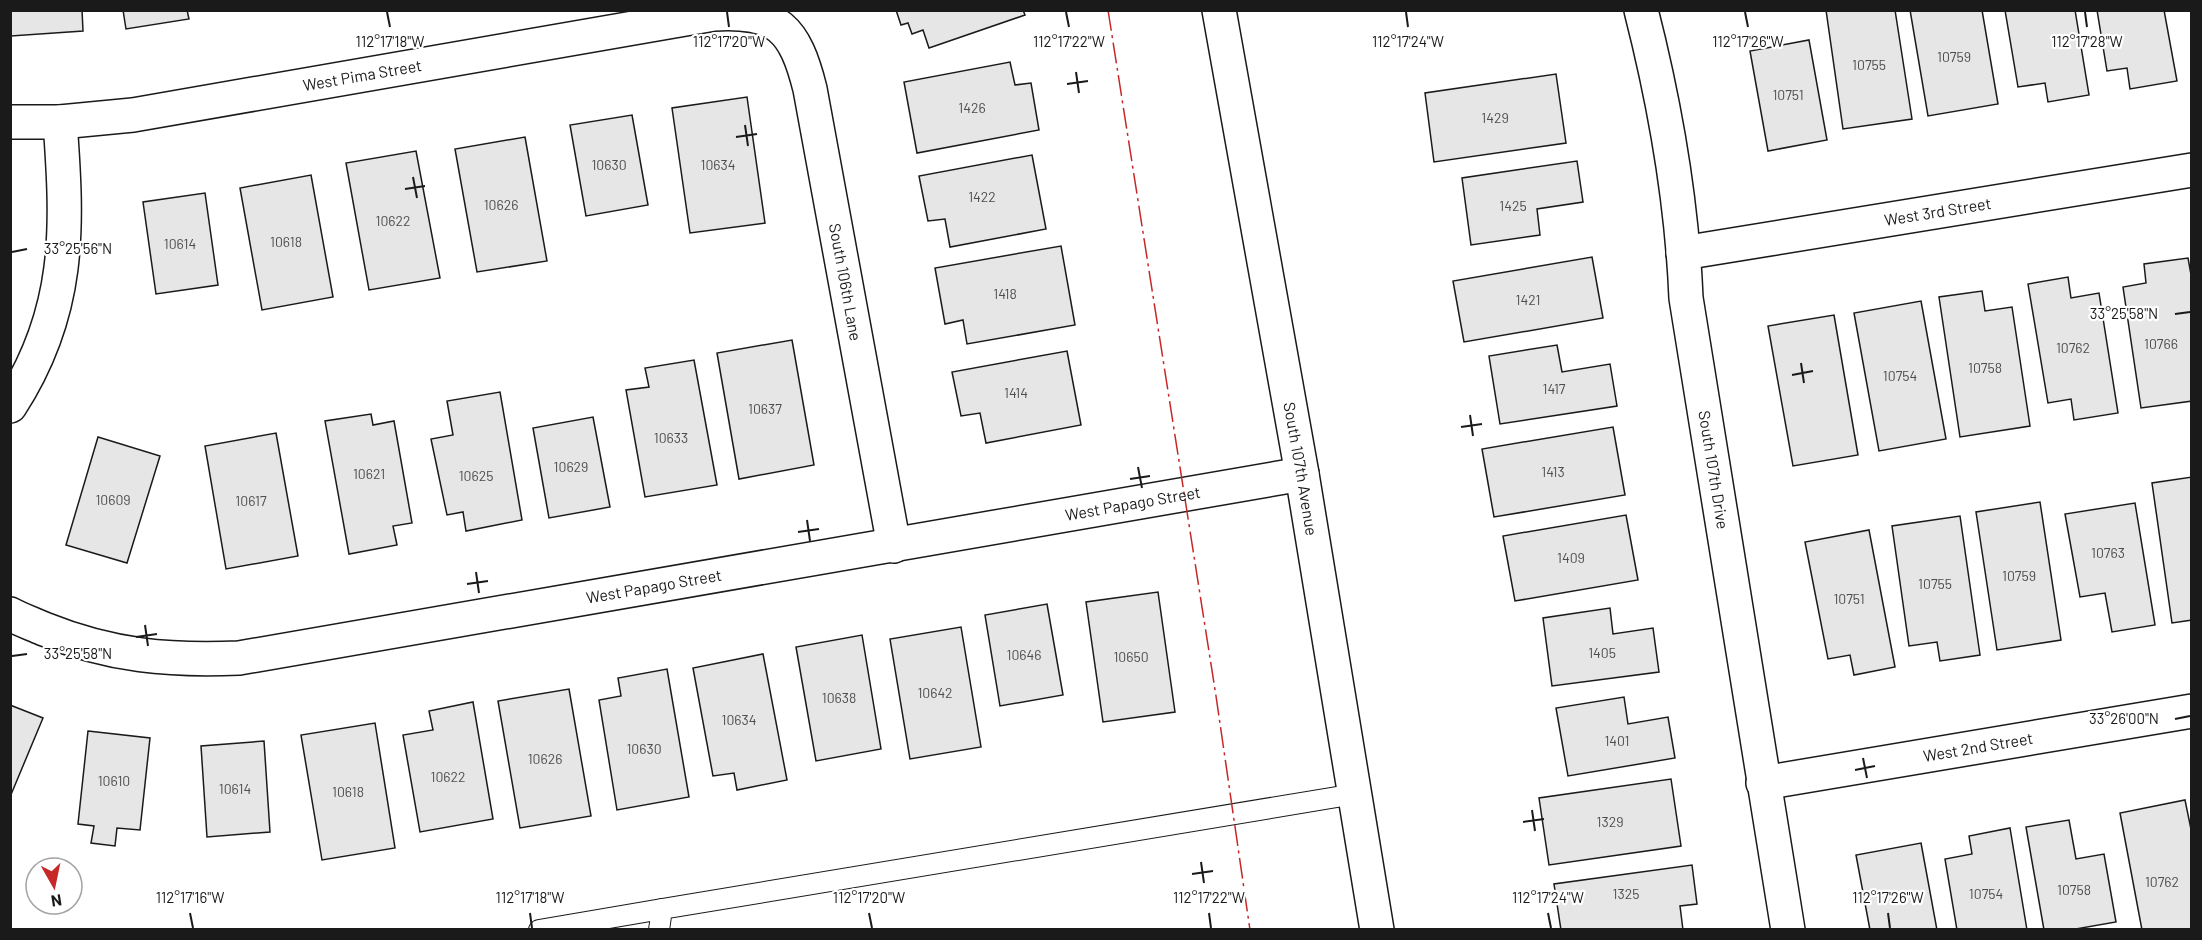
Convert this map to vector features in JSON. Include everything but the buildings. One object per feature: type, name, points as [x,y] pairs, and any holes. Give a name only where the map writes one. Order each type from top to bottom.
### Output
[{"type":"street","name":"South 107th Avenue","points":[[1219,10],[1302,474],[1377,930]]},
{"type":"street","name":"South 107th Drive","points":[[1641,10],[1653,58],[1678,201],[1686,298],[1788,930]]},
{"type":"street","name":"West Pima Street","points":[[10,122],[60,122],[133,115],[714,14],[736,13],[759,16],[781,26]]},
{"type":"street","name":"South 106th Lane","points":[[781,26],[795,44],[805,67],[810,89],[894,546]]},
{"type":"street","points":[[10,406],[24,385],[42,346],[55,309],[63,265],[65,218],[60,122]]},
{"type":"street","name":"West 3rd Street","points":[[1683,253],[2192,170]]},
{"type":"street","name":"West Papago Street","points":[[10,614],[59,635],[104,649],[149,657],[193,660],[239,658],[1302,474]]},
{"type":"street","name":"West 2nd Street","points":[[1763,783],[2192,711]]},
{"type":"lane","points":[[539,930],[1356,794]]},
{"type":"lane","points":[[658,930],[662,909]]},
{"type":"power","points":[[1108,10],[1216,696],[1250,930]]}]
